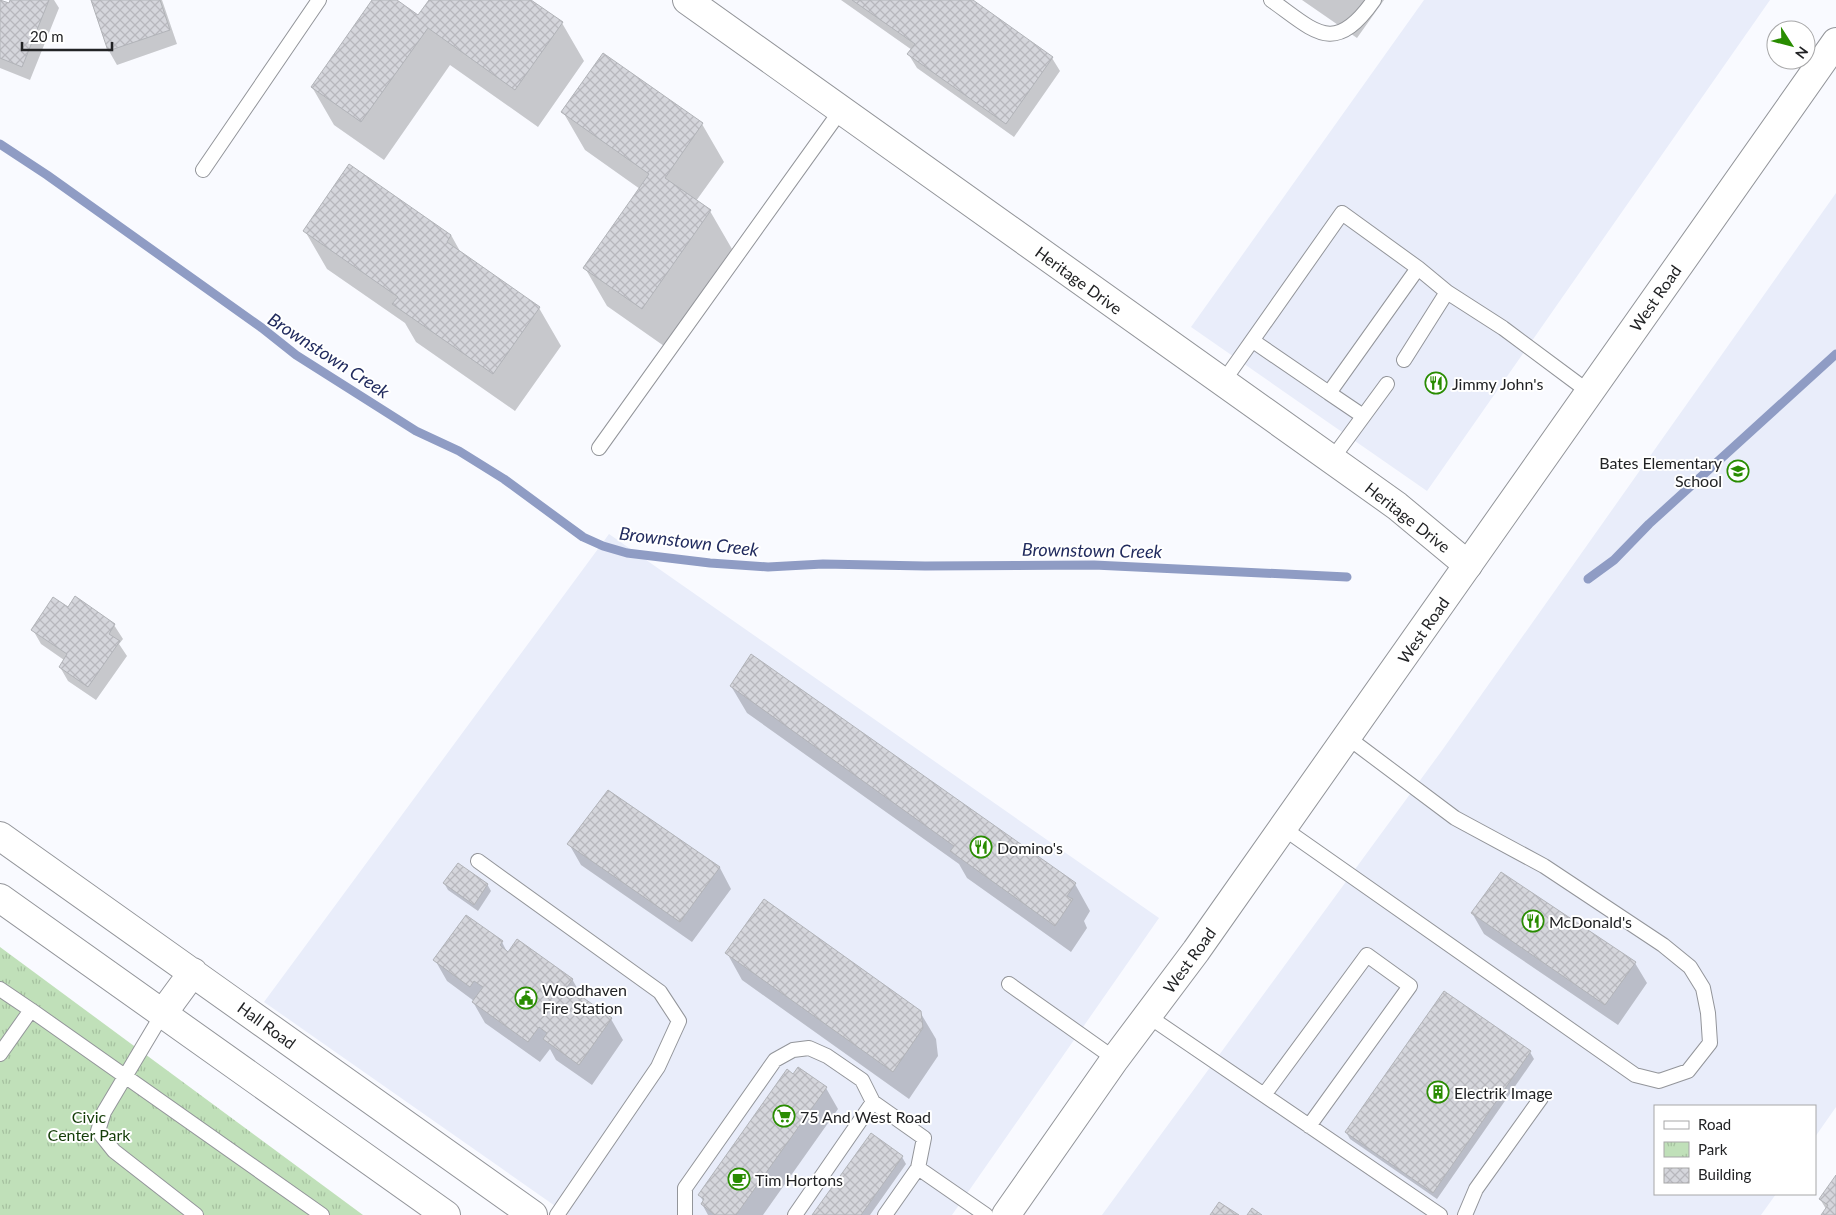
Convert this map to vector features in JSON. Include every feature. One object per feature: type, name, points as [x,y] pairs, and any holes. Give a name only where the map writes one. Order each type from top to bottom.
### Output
[{"type":"street","name":"Heritage Drive","points":[[687,0],[1332,459],[1410,516],[1468,565]]},
{"type":"street","name":"West Road","points":[[1006,1215],[1115,1059],[1196,951],[1347,738],[1836,42]]},
{"type":"street","name":"Hall Road","points":[[0,836],[534,1215]]},
{"type":"street","points":[[0,898],[446,1215]]},
{"type":"street","points":[[163,1013],[193,972]]},
{"type":"lane","points":[[203,170],[319,0]]},
{"type":"lane","points":[[1271,0],[1315,31],[1325,34],[1336,34],[1357,21],[1374,0]]},
{"type":"lane","points":[[599,448],[841,110]]},
{"type":"lane","points":[[1223,382],[1342,213],[1418,268],[1447,292],[1503,328],[1589,392]]},
{"type":"lane","points":[[1329,393],[1418,268]]},
{"type":"lane","points":[[1404,360],[1447,292]]},
{"type":"lane","points":[[1253,341],[1363,416]]},
{"type":"lane","points":[[1332,459],[1387,384]]},
{"type":"lane","points":[[1283,828],[1635,1075],[1659,1081],[1688,1071],[1710,1043],[1708,1013],[1703,988],[1690,967],[1663,945],[1544,866],[1455,818],[1347,738]]},
{"type":"lane","points":[[478,861],[660,992],[679,1020],[658,1067],[557,1215]]},
{"type":"lane","points":[[1264,1095],[1367,955],[1410,986],[1309,1126]]},
{"type":"lane","points":[[1009,984],[1115,1059]]},
{"type":"lane","points":[[0,989],[322,1215]]},
{"type":"lane","points":[[0,1054],[31,1010]]},
{"type":"lane","points":[[163,1013],[104,1112],[98,1131],[114,1151],[196,1215]]},
{"type":"lane","points":[[1148,1016],[1440,1215]]},
{"type":"lane","points":[[685,1215],[685,1188],[775,1060],[793,1050],[809,1048],[827,1056],[862,1080],[874,1102],[924,1138],[918,1168],[885,1215]]},
{"type":"lane","points":[[1465,1215],[1476,1189],[1541,1098]]},
{"type":"lane","points":[[795,1215],[874,1102]]},
{"type":"lane","points":[[918,1168],[986,1215]]},
{"type":"shaded area","points":[[1424,0],[1770,0],[1427,491],[1191,327]]},
{"type":"shaded area","points":[[1836,193],[1836,1107],[1816,1136],[1816,1105],[1654,1105],[1654,1195],[1775,1195],[1761,1215],[1102,1215],[1443,749]]},
{"type":"shaded area","points":[[609,534],[1159,918],[952,1215],[568,1215],[264,1002]]},
{"type":"green space","name":"Civic Center Park","points":[[0,947],[363,1215],[0,1215]]},
{"type":"building","points":[[0,0],[9,3],[10,0],[49,0],[22,67],[0,58]]},
{"type":"building","points":[[91,0],[160,0],[170,30],[108,51]]},
{"type":"building","points":[[372,0],[397,0],[418,15],[429,0],[531,0],[563,22],[515,90],[428,28],[361,122],[311,87]]},
{"type":"building","points":[[852,0],[973,0],[1053,57],[1006,124],[907,54],[915,44]]},
{"type":"building","points":[[603,53],[703,123],[665,178],[711,210],[642,309],[583,268],[649,174],[561,112]]},
{"type":"building","points":[[349,164],[451,235],[447,242],[540,307],[493,374],[392,304],[398,297],[303,231]]},
{"type":"building","points":[[75,596],[115,624],[109,634],[120,641],[88,687],[59,667],[67,654],[31,630],[53,597],[68,607]]},
{"type":"building","points":[[751,654],[1076,883],[1067,896],[1073,899],[1055,926],[950,851],[954,846],[730,686]]},
{"type":"building","points":[[608,790],[720,867],[680,922],[567,844]]},
{"type":"building","points":[[458,863],[488,884],[474,905],[443,883]]},
{"type":"building","points":[[1501,872],[1636,962],[1605,1005],[1471,913]]},
{"type":"building","points":[[764,899],[921,1011],[923,1028],[893,1072],[725,953]]},
{"type":"building","points":[[466,915],[503,941],[500,945],[508,952],[517,939],[573,979],[564,991],[572,997],[575,992],[612,1018],[579,1065],[543,1039],[547,1033],[539,1027],[528,1042],[472,1002],[483,987],[474,981],[470,987],[433,960]]},
{"type":"building","name":"Electrik Image","points":[[1444,991],[1531,1051],[1433,1193],[1345,1132]]},
{"type":"building","points":[[798,1067],[827,1087],[736,1215],[715,1215],[701,1204],[704,1199],[698,1195],[787,1069],[793,1074]]},
{"type":"building","points":[[871,1133],[903,1156],[861,1215],[812,1215]]},
{"type":"building","points":[[1836,1175],[1836,1215],[1821,1215],[1828,1205],[1819,1199]]},
{"type":"building","points":[[1219,1202],[1239,1215],[1210,1215]]},
{"type":"building","points":[[1252,1208],[1262,1215],[1247,1215]]},
{"type":"waterway","name":"Brownstown Creek","points":[[0,144],[47,175],[262,328],[296,355],[416,431],[459,451],[504,479],[583,537],[603,546],[627,553],[710,563],[768,567],[823,564],[925,566],[1094,565],[1347,577]]},
{"type":"waterway","name":"Brownstown Creek","points":[[1588,579],[1614,560],[1649,524],[1836,354]]},
{"type":"place","name":"Jimmy John's","points":[[1436,383]]},
{"type":"place","name":"Bates Elementary School","points":[[1738,471]]},
{"type":"place","name":"Domino's","points":[[981,847]]},
{"type":"place","name":"McDonald's","points":[[1533,921]]},
{"type":"place","name":"Woodhaven Fire Station","points":[[526,998]]},
{"type":"place","name":"Electrik Image","points":[[1438,1092]]},
{"type":"place","name":"75 And West Road","points":[[784,1116]]},
{"type":"place","name":"Tim Hortons","points":[[739,1179]]}]
